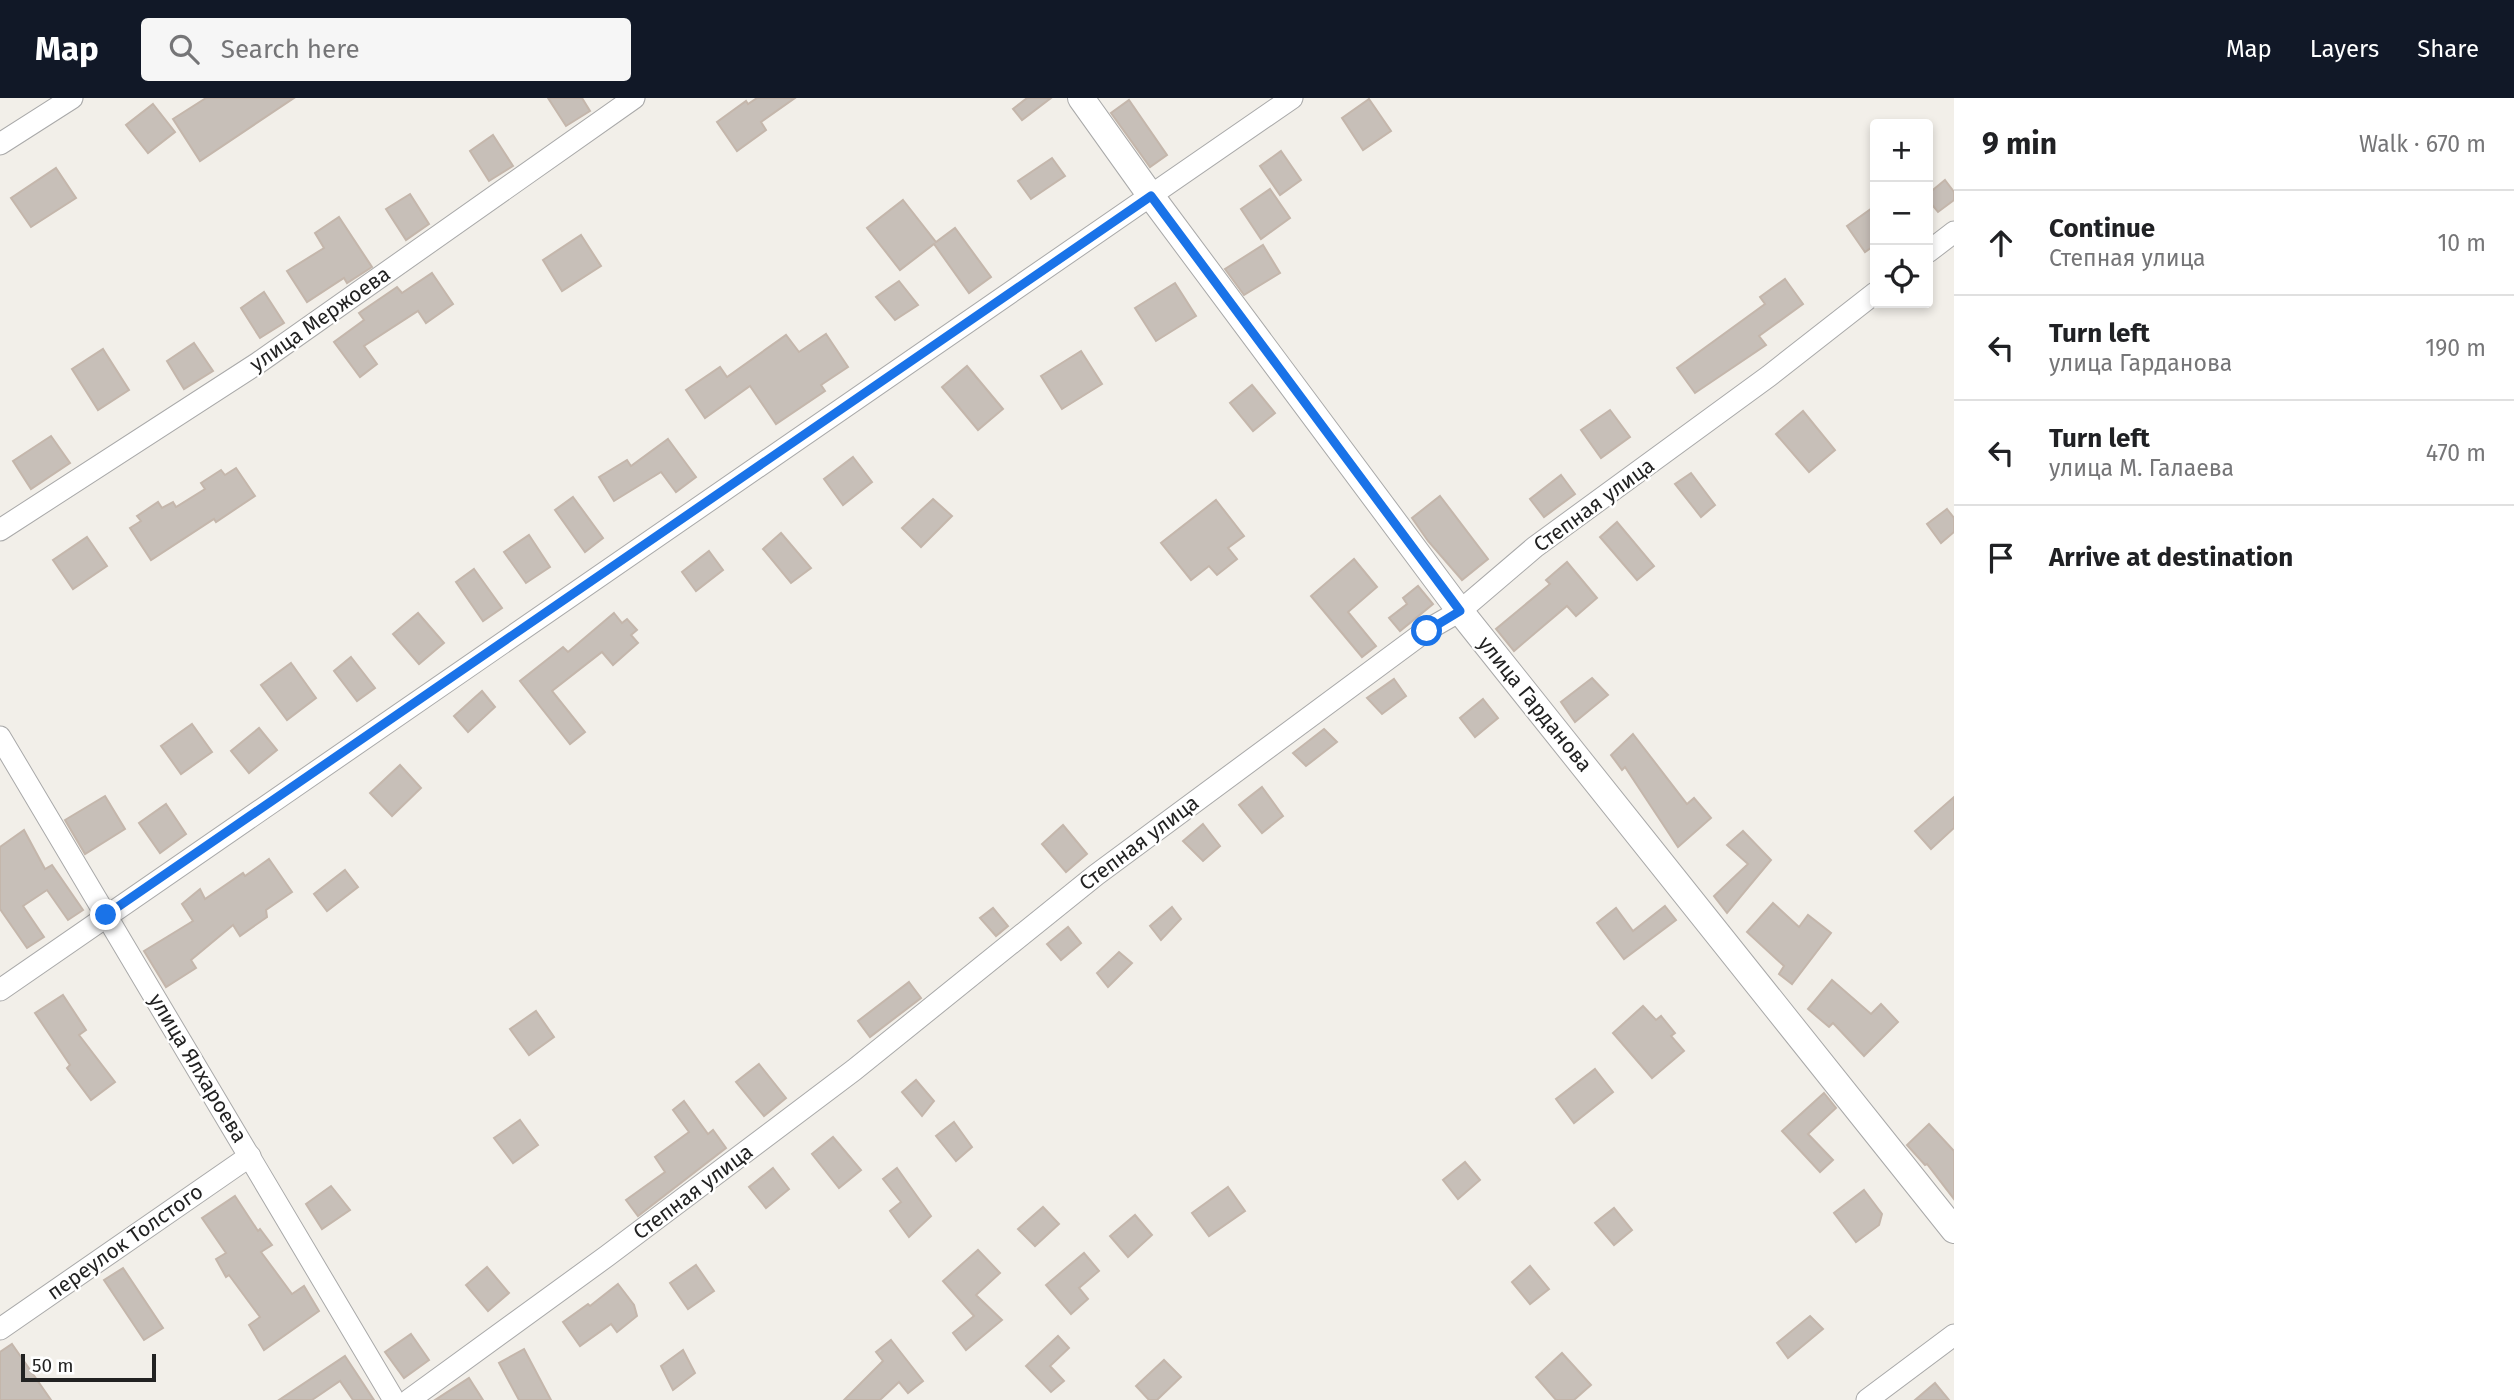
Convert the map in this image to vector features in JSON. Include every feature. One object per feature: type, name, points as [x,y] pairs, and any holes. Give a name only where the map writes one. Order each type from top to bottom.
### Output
[{"type":"street","points":[[0,144],[72,98]]},
{"type":"street","name":"улица Мержоева","points":[[0,530],[258,363],[634,98]]},
{"type":"street","name":"улица Гарданова","points":[[1081,98],[1460,611],[1954,1230]]},
{"type":"street","points":[[0,990],[1292,98]]},
{"type":"street","points":[[1933,249],[1954,232]]},
{"type":"street","name":"Степная улица","points":[[409,1400],[607,1256],[854,1070],[1096,874],[1427,631],[1460,611],[1535,547],[1769,376],[1870,297]]},
{"type":"street","name":"улица Ялхароева","points":[[0,737],[394,1400]]},
{"type":"street","name":"переулок Толстого","points":[[0,1329],[250,1156]]},
{"type":"street","points":[[1867,1400],[1954,1335]]},
{"type":"building","points":[[206,98],[294,98],[200,161],[173,119]]},
{"type":"building","points":[[548,98],[582,98],[590,111],[566,126]]},
{"type":"building","points":[[757,98],[795,98],[761,122],[766,130],[737,151],[717,122],[746,101],[748,104]]},
{"type":"building","points":[[1027,98],[1051,98],[1022,120],[1013,109]]},
{"type":"building","points":[[1369,99],[1391,131],[1363,150],[1342,118]]},
{"type":"building","points":[[1129,100],[1167,155],[1150,167],[1111,113]]},
{"type":"building","points":[[153,104],[175,132],[148,153],[126,125]]},
{"type":"building","points":[[493,135],[513,166],[489,181],[470,151]]},
{"type":"building","points":[[1281,151],[1301,180],[1280,195],[1260,166]]},
{"type":"building","points":[[1052,158],[1065,176],[1031,199],[1018,181]]},
{"type":"building","points":[[56,168],[76,198],[31,227],[11,198]]},
{"type":"building","points":[[1945,180],[1954,192],[1954,200],[1938,212],[1933,206],[1933,190]]},
{"type":"building","points":[[1270,189],[1290,218],[1261,239],[1241,209]]},
{"type":"building","points":[[410,194],[429,224],[406,240],[386,209]]},
{"type":"building","points":[[903,200],[936,242],[955,228],[991,277],[969,293],[934,244],[900,270],[867,228]]},
{"type":"building","points":[[1870,210],[1870,248],[1865,252],[1847,226]]},
{"type":"building","points":[[339,217],[372,267],[347,283],[344,278],[307,302],[287,271],[324,248],[315,233]]},
{"type":"building","points":[[581,235],[601,266],[562,291],[543,260]]},
{"type":"building","points":[[1263,245],[1280,273],[1244,295],[1225,269]]},
{"type":"building","points":[[432,273],[453,304],[426,323],[418,311],[364,346],[377,364],[360,377],[334,342],[364,320],[359,313],[397,287],[402,293]]},
{"type":"building","points":[[1785,279],[1803,304],[1759,336],[1766,345],[1695,393],[1677,368],[1765,304],[1760,297]]},
{"type":"building","points":[[899,281],[918,305],[895,320],[876,297]]},
{"type":"building","points":[[1175,283],[1196,316],[1156,341],[1135,308]]},
{"type":"building","points":[[264,292],[284,323],[260,338],[241,308]]},
{"type":"building","points":[[826,334],[848,367],[821,385],[825,391],[776,424],[750,386],[705,418],[686,390],[720,367],[727,377],[786,335],[799,352]]},
{"type":"building","points":[[194,343],[213,371],[184,389],[167,361]]},
{"type":"building","points":[[103,349],[129,390],[98,410],[72,369]]},
{"type":"building","points":[[1081,351],[1102,384],[1062,409],[1041,376]]},
{"type":"building","points":[[967,366],[1003,409],[978,430],[942,387]]},
{"type":"building","points":[[1252,385],[1275,413],[1253,431],[1230,403]]},
{"type":"building","points":[[1610,410],[1630,437],[1601,458],[1581,430]]},
{"type":"building","points":[[1803,411],[1835,450],[1809,472],[1776,434]]},
{"type":"building","points":[[51,436],[70,463],[31,489],[13,461]]},
{"type":"building","points":[[668,439],[696,477],[676,492],[661,472],[614,501],[599,477],[627,460],[631,466]]},
{"type":"building","points":[[853,457],[872,482],[843,505],[824,479]]},
{"type":"building","points":[[236,468],[255,496],[151,560],[130,528],[141,521],[137,516],[158,502],[162,508],[173,502],[176,507],[205,489],[201,483],[221,470],[225,475]]},
{"type":"building","points":[[1691,473],[1715,505],[1701,517],[1675,484]]},
{"type":"building","points":[[1561,475],[1575,494],[1544,517],[1530,499]]},
{"type":"building","points":[[1440,496],[1488,559],[1462,580],[1412,518]]},
{"type":"building","points":[[573,497],[603,538],[585,552],[555,510]]},
{"type":"building","points":[[933,499],[952,516],[921,547],[902,528]]},
{"type":"building","points":[[1216,500],[1244,536],[1228,548],[1237,559],[1217,575],[1209,566],[1191,580],[1161,543]]},
{"type":"building","points":[[1947,509],[1954,518],[1954,532],[1941,543],[1927,524]]},
{"type":"building","points":[[1617,522],[1654,566],[1637,580],[1600,537]]},
{"type":"building","points":[[781,533],[811,568],[791,583],[763,549]]},
{"type":"building","points":[[529,535],[550,567],[526,583],[504,552]]},
{"type":"building","points":[[87,537],[107,566],[73,589],[53,560]]},
{"type":"building","points":[[709,551],[723,570],[696,591],[682,572]]},
{"type":"building","points":[[1354,559],[1377,587],[1348,612],[1376,646],[1362,657],[1311,596]]},
{"type":"building","points":[[1567,562],[1597,598],[1576,616],[1567,606],[1514,651],[1496,629],[1550,584],[1546,580]]},
{"type":"building","points":[[474,569],[502,608],[483,621],[456,582]]},
{"type":"building","points":[[1418,586],[1433,604],[1400,631],[1389,618],[1407,604],[1403,598]]},
{"type":"building","points":[[418,613],[444,643],[419,664],[393,634]]},
{"type":"building","points":[[614,613],[622,623],[627,619],[637,630],[631,635],[638,643],[613,665],[602,652],[552,691],[585,732],[570,744],[520,681],[563,647],[568,652]]},
{"type":"building","points":[[351,657],[375,688],[357,701],[334,671]]},
{"type":"building","points":[[291,663],[316,698],[287,720],[261,685]]},
{"type":"building","points":[[1592,678],[1608,695],[1575,722],[1561,702]]},
{"type":"building","points":[[1394,679],[1406,696],[1382,714],[1367,698]]},
{"type":"building","points":[[482,691],[495,707],[468,732],[454,716]]},
{"type":"building","points":[[1483,699],[1498,718],[1475,737],[1460,718]]},
{"type":"building","points":[[192,724],[212,752],[181,774],[161,746]]},
{"type":"building","points":[[259,728],[277,750],[249,773],[231,751]]},
{"type":"building","points":[[1324,729],[1337,742],[1306,766],[1293,753]]},
{"type":"building","points":[[1633,734],[1687,804],[1694,798],[1711,818],[1678,847],[1625,767],[1622,770],[1611,755]]},
{"type":"building","points":[[400,765],[421,788],[392,816],[370,793]]},
{"type":"building","points":[[1262,787],[1283,816],[1262,833],[1239,805]]},
{"type":"building","points":[[105,796],[125,829],[85,854],[65,820]]},
{"type":"building","points":[[1954,797],[1954,828],[1931,849],[1915,831]]},
{"type":"building","points":[[166,804],[186,834],[160,853],[139,823]]},
{"type":"building","points":[[1203,824],[1220,846],[1203,861],[1183,841]]},
{"type":"building","points":[[1063,825],[1087,854],[1066,872],[1042,844]]},
{"type":"building","points":[[24,830],[45,869],[52,865],[83,910],[68,920],[47,890],[23,906],[44,937],[27,948],[0,909],[0,847]]},
{"type":"building","points":[[1743,831],[1771,860],[1727,913],[1714,896],[1748,864],[1727,845]]},
{"type":"building","points":[[269,859],[292,892],[266,910],[267,917],[240,936],[233,925],[191,960],[196,968],[166,987],[144,951],[193,921],[182,904],[200,889],[205,899]]},
{"type":"building","points":[[345,870],[358,887],[327,911],[314,894]]},
{"type":"building","points":[[1773,903],[1799,927],[1808,915],[1831,933],[1792,984],[1779,974],[1784,966],[1747,932]]},
{"type":"building","points":[[1665,906],[1676,920],[1624,959],[1597,923],[1616,908],[1633,931]]},
{"type":"building","points":[[1172,907],[1181,919],[1161,940],[1150,926]]},
{"type":"building","points":[[993,908],[1008,926],[996,936],[980,918]]},
{"type":"building","points":[[1068,927],[1081,943],[1061,960],[1047,944]]},
{"type":"building","points":[[1119,952],[1132,963],[1108,987],[1097,973]]},
{"type":"building","points":[[1832,980],[1871,1014],[1881,1004],[1898,1022],[1864,1056],[1833,1023],[1829,1027],[1808,1009]]},
{"type":"building","points":[[909,982],[921,998],[870,1037],[858,1021]]},
{"type":"building","points":[[63,995],[86,1030],[79,1035],[115,1082],[91,1100],[67,1068],[70,1065],[35,1013]]},
{"type":"building","points":[[1643,1006],[1656,1020],[1661,1016],[1675,1033],[1671,1036],[1684,1051],[1652,1078],[1613,1033]]},
{"type":"building","points":[[536,1011],[554,1037],[529,1055],[510,1029]]},
{"type":"building","points":[[759,1064],[786,1098],[764,1116],[736,1082]]},
{"type":"building","points":[[1595,1069],[1613,1092],[1574,1123],[1556,1099]]},
{"type":"building","points":[[916,1080],[934,1101],[922,1116],[902,1092]]},
{"type":"building","points":[[1824,1093],[1836,1108],[1808,1134],[1833,1160],[1820,1172],[1782,1131]]},
{"type":"building","points":[[684,1101],[708,1134],[713,1130],[726,1148],[638,1216],[626,1200],[665,1172],[655,1157],[689,1132],[673,1110]]},
{"type":"building","points":[[520,1120],[538,1145],[513,1163],[494,1138]]},
{"type":"building","points":[[954,1122],[972,1147],[956,1161],[936,1136]]},
{"type":"building","points":[[1929,1124],[1954,1151],[1954,1199],[1927,1164],[1925,1165],[1907,1145]]},
{"type":"building","points":[[833,1137],[861,1170],[839,1188],[812,1154]]},
{"type":"building","points":[[1465,1162],[1480,1180],[1458,1199],[1443,1180]]},
{"type":"building","points":[[773,1168],[789,1189],[766,1208],[749,1187]]},
{"type":"building","points":[[897,1168],[931,1216],[909,1237],[890,1211],[901,1202],[883,1179]]},
{"type":"building","points":[[331,1186],[350,1210],[322,1229],[306,1204]]},
{"type":"building","points":[[1228,1187],[1245,1211],[1209,1236],[1192,1213]]},
{"type":"building","points":[[1864,1190],[1882,1214],[1879,1225],[1856,1242],[1834,1213]]},
{"type":"building","points":[[235,1196],[258,1231],[260,1229],[272,1245],[261,1252],[292,1294],[304,1286],[319,1311],[264,1350],[249,1325],[260,1317],[229,1275],[226,1277],[216,1259],[226,1253],[202,1218]]},
{"type":"building","points":[[1043,1207],[1059,1224],[1035,1246],[1018,1229]]},
{"type":"building","points":[[1614,1208],[1632,1230],[1614,1245],[1595,1223]]},
{"type":"building","points":[[1135,1215],[1152,1235],[1128,1257],[1110,1236]]},
{"type":"building","points":[[978,1250],[1000,1273],[976,1295],[1002,1320],[966,1350],[953,1333],[974,1316],[943,1281]]},
{"type":"building","points":[[1084,1253],[1099,1271],[1079,1288],[1088,1299],[1071,1314],[1046,1285]]},
{"type":"building","points":[[696,1265],[714,1291],[688,1309],[670,1283]]},
{"type":"building","points":[[1530,1266],[1549,1289],[1530,1304],[1512,1282]]},
{"type":"building","points":[[487,1267],[509,1293],[488,1311],[466,1285]]},
{"type":"building","points":[[123,1268],[163,1328],[144,1340],[104,1280]]},
{"type":"building","points":[[618,1284],[634,1305],[637,1316],[617,1332],[611,1324],[580,1346],[563,1322],[588,1304],[590,1306]]},
{"type":"building","points":[[1810,1316],[1823,1329],[1788,1358],[1777,1343]]},
{"type":"building","points":[[411,1334],[429,1360],[404,1378],[385,1352]]},
{"type":"building","points":[[1058,1336],[1069,1348],[1050,1366],[1064,1381],[1051,1392],[1026,1366]]},
{"type":"building","points":[[891,1340],[923,1381],[908,1393],[899,1382],[880,1400],[844,1400],[883,1361],[876,1352]]},
{"type":"building","points":[[12,1344],[51,1400],[0,1400],[0,1352]]},
{"type":"building","points":[[524,1349],[551,1400],[519,1400],[499,1363]]},
{"type":"building","points":[[683,1350],[695,1373],[673,1390],[661,1366]]},
{"type":"building","points":[[1562,1353],[1591,1385],[1574,1400],[1556,1400],[1536,1377]]},
{"type":"building","points":[[345,1356],[374,1400],[353,1400],[340,1381],[312,1400],[279,1400]]},
{"type":"building","points":[[1164,1360],[1181,1377],[1157,1400],[1149,1400],[1136,1386]]},
{"type":"building","points":[[469,1378],[483,1400],[435,1400]]},
{"type":"building","points":[[1935,1383],[1949,1400],[1915,1400]]},
{"type":"route","points":[[106,915],[1151,196],[1460,611],[1427,631]]}]
